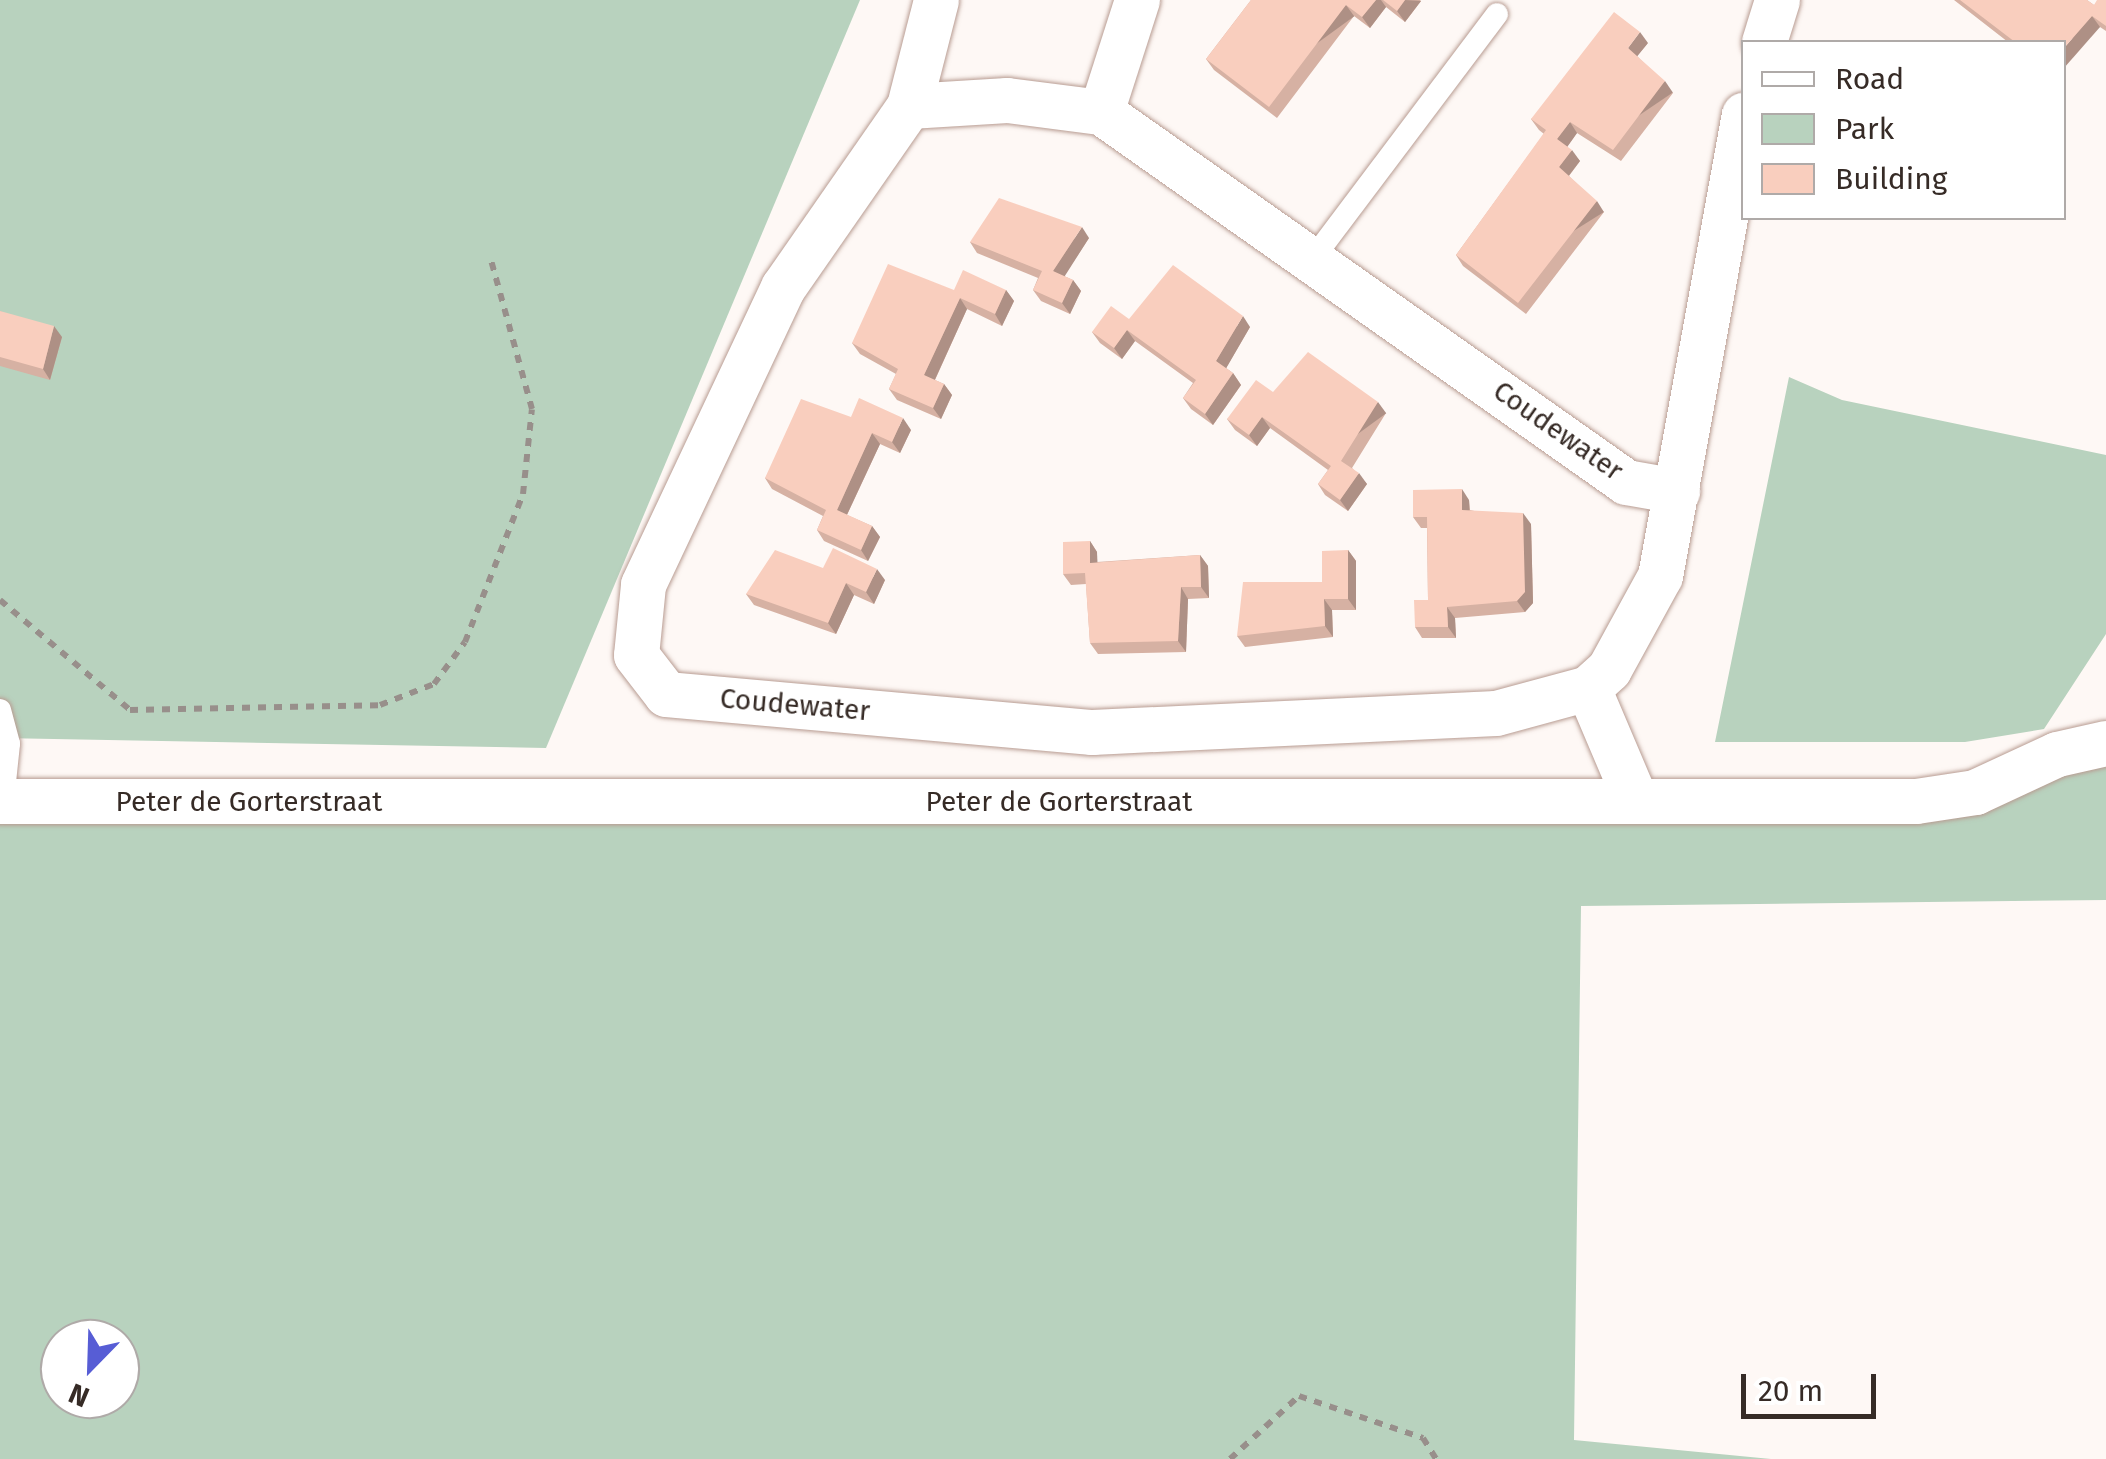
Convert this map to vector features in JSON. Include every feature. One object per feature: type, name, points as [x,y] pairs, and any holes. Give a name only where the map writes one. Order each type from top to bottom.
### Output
[{"type":"street","name":"Coudewater","points":[[936,0],[909,106],[783,287],[643,584],[636,655],[666,694],[1092,732],[1496,713],[1588,688]]},
{"type":"street","points":[[1102,112],[1138,0]]},
{"type":"street","points":[[1765,40],[1777,0]]},
{"type":"street","name":"Coudewater","points":[[909,106],[1008,100],[1102,112],[1314,258],[1626,482],[1677,491]]},
{"type":"street","points":[[1636,801],[1588,688],[1609,669],[1660,576],[1741,132]]},
{"type":"street","name":"Peter de Gorterstraat","points":[[1,801],[1946,799],[2105,740]]},
{"type":"lane","points":[[1314,258],[1496,14]]},
{"type":"lane","points":[[0,710],[8,744],[1,801]]},
{"type":"path","points":[[0,600],[130,710],[380,705],[434,684],[465,642],[523,494],[532,409],[492,260]]},
{"type":"path","points":[[1230,1459],[1299,1396],[1423,1438],[1436,1459]]},
{"type":"green space","points":[[0,0],[860,0],[546,748],[0,738]]},
{"type":"green space","points":[[1789,377],[1842,400],[2106,455],[2106,634],[2044,729],[1965,742],[1715,742]]},
{"type":"green space","points":[[2062,764],[2106,764],[2106,900],[1581,906],[1574,1440],[1771,1459],[0,1459],[0,816],[1923,816]]},
{"type":"building","points":[[1251,0],[1376,0],[1362,17],[1346,5],[1269,107],[1206,59]]},
{"type":"building","points":[[1383,0],[1405,0],[1397,11]]},
{"type":"building","points":[[1960,0],[2087,0],[2094,5],[2097,0],[2106,0],[2106,26],[2092,16],[2066,46],[2066,40],[2012,40]]},
{"type":"building","points":[[1614,12],[1640,32],[1628,48],[1665,81],[1613,150],[1570,122],[1557,139],[1572,150],[1559,167],[1597,201],[1518,303],[1456,255],[1546,130],[1531,119]]},
{"type":"building","points":[[999,198],[1082,227],[1053,271],[1073,280],[1062,303],[1033,290],[1042,271],[970,242]]},
{"type":"building","points":[[888,264],[954,290],[963,270],[1006,290],[995,314],[960,298],[924,375],[944,384],[933,408],[889,389],[898,369],[852,343]]},
{"type":"building","points":[[1173,265],[1243,316],[1216,361],[1233,373],[1205,414],[1183,398],[1196,380],[1127,330],[1114,348],[1092,332],[1111,306],[1129,319]]},
{"type":"building","points":[[0,311],[54,326],[43,369],[0,357]]},
{"type":"building","points":[[1308,352],[1378,402],[1341,461],[1359,473],[1340,500],[1318,484],[1331,466],[1262,417],[1249,435],[1227,419],[1256,380],[1273,392]]},
{"type":"building","points":[[859,398],[903,418],[892,442],[872,433],[837,510],[872,526],[861,550],[817,530],[826,510],[765,478],[801,399],[851,417]]},
{"type":"building","points":[[1462,489],[1462,510],[1523,513],[1525,592],[1517,601],[1447,607],[1448,627],[1415,627],[1414,600],[1428,600],[1427,517],[1413,517],[1413,490]]},
{"type":"building","points":[[1090,541],[1090,563],[1200,555],[1201,587],[1181,587],[1178,641],[1090,643],[1085,573],[1063,574],[1063,542]]},
{"type":"building","points":[[833,548],[877,569],[866,592],[846,583],[828,623],[746,594],[775,550],[823,568]]},
{"type":"building","points":[[1348,550],[1348,599],[1324,599],[1325,626],[1237,636],[1243,582],[1322,582],[1322,551]]}]
